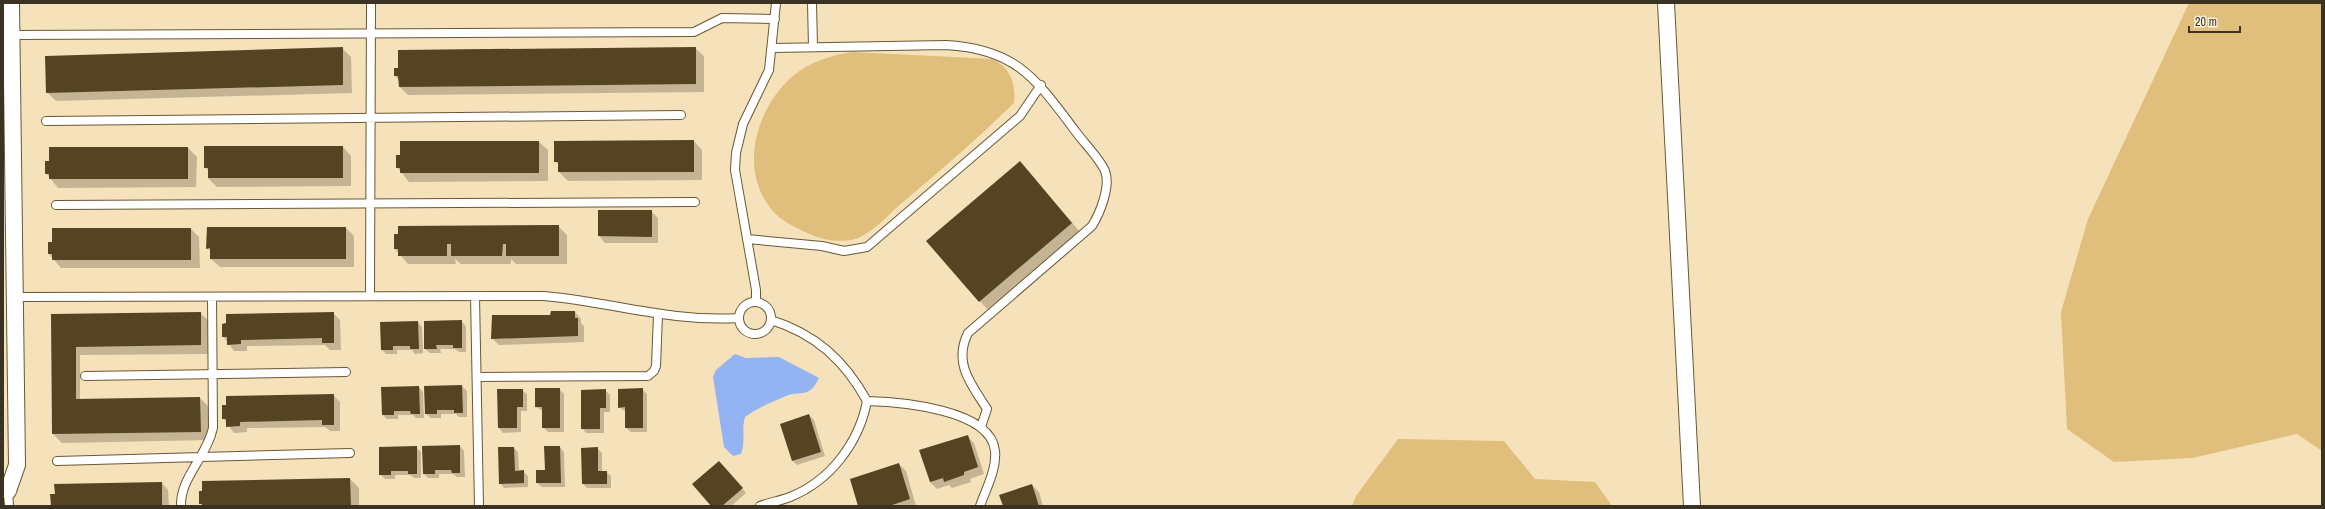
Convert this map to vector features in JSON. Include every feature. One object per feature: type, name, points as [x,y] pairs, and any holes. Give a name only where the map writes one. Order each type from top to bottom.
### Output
[{"type":"street","points":[[9,499],[18,465],[11,3]]},
{"type":"street","points":[[1666,3],[1692,506]]},
{"type":"lane","points":[[370,296],[371,3]]},
{"type":"lane","points":[[756,302],[735,170],[736,153],[746,118],[770,70],[776,3]]},
{"type":"lane","points":[[812,3],[813,47]]},
{"type":"lane","points":[[12,35],[694,32],[722,18],[775,19]]},
{"type":"lane","points":[[773,48],[946,45],[972,46],[1007,59],[1041,85],[1105,172],[1106,191],[1099,214],[1092,226],[968,333],[964,341],[962,360],[968,378],[987,409],[981,427]]},
{"type":"lane","points":[[747,239],[822,246],[844,251],[867,247],[1020,116],[1041,85]]},
{"type":"lane","points":[[46,121],[681,115]]},
{"type":"lane","points":[[56,206],[695,202]]},
{"type":"lane","points":[[16,297],[475,296],[569,298],[658,315],[698,318],[738,318]]},
{"type":"lane","points":[[475,296],[479,506]]},
{"type":"lane","points":[[181,506],[186,482],[202,457],[213,428],[212,297]]},
{"type":"lane","points":[[756,302],[768,308],[771,320],[764,332],[752,334],[742,328],[738,318],[744,306],[756,302]]},
{"type":"lane","points":[[477,377],[648,376],[654,372],[656,366],[658,315]]},
{"type":"lane","points":[[760,506],[789,498],[810,487],[828,472],[854,441],[860,428],[868,401],[849,372],[829,350],[803,332],[771,320]]},
{"type":"lane","points":[[86,376],[346,372]]},
{"type":"lane","points":[[868,401],[894,402],[928,407],[981,427],[991,438],[995,451],[995,465],[980,506]]},
{"type":"lane","points":[[57,461],[350,453]]},
{"type":"shaded area","points":[[2189,3],[2322,3],[2322,451],[2297,434],[2192,458],[2114,462],[2067,429],[2061,312],[2088,219]]},
{"type":"shaded area","points":[[852,52],[993,59],[1004,67],[1011,77],[1014,89],[1014,103],[959,154],[867,233],[851,240],[837,241],[817,237],[790,225],[772,210],[762,194],[756,177],[754,158],[756,140],[761,121],[781,88],[794,75],[807,66],[829,57]]},
{"type":"shaded area","points":[[1398,439],[1504,441],[1535,479],[1595,482],[1612,506],[1352,506],[1356,496]]},
{"type":"water","points":[[735,354],[746,358],[779,357],[819,378],[812,389],[805,393],[786,396],[745,417],[741,454],[733,456],[724,447],[713,377],[716,370]]},
{"type":"building","points":[[343,47],[343,85],[46,93],[45,56]]},
{"type":"building","points":[[696,47],[696,84],[399,87],[398,76],[394,76],[394,68],[398,68],[398,50]]},
{"type":"building","points":[[694,140],[694,172],[558,172],[558,162],[554,162],[554,141]]},
{"type":"building","points":[[400,141],[539,141],[539,173],[400,173],[400,168],[396,168],[396,155],[400,155]]},
{"type":"building","points":[[204,146],[343,146],[343,178],[208,178],[208,168],[204,168]]},
{"type":"building","points":[[49,147],[188,147],[188,179],[49,179],[49,174],[45,174],[45,161],[49,161]]},
{"type":"building","points":[[1020,161],[1072,223],[979,302],[926,241]]},
{"type":"building","points":[[598,210],[652,210],[652,237],[598,236]]},
{"type":"building","points":[[559,225],[559,256],[506,256],[506,244],[503,244],[502,256],[451,256],[451,244],[447,244],[447,256],[398,256],[398,249],[394,249],[394,234],[398,234],[398,226]]},
{"type":"building","points":[[207,227],[346,227],[346,259],[210,259],[210,248],[206,249]]},
{"type":"building","points":[[52,228],[191,228],[191,260],[52,260],[52,254],[48,254],[48,242],[52,242]]},
{"type":"building","points":[[551,311],[575,311],[575,318],[578,318],[578,336],[491,339],[492,315],[550,315]]},
{"type":"building","points":[[201,312],[201,345],[76,347],[76,399],[200,397],[201,432],[52,434],[51,314]]},
{"type":"building","points":[[334,312],[334,343],[322,343],[322,338],[241,340],[241,344],[227,345],[227,337],[222,337],[222,324],[226,323],[226,314]]},
{"type":"building","points":[[462,320],[462,348],[453,348],[453,345],[436,345],[437,349],[424,349],[424,321]]},
{"type":"building","points":[[418,321],[419,349],[410,349],[410,346],[393,346],[393,350],[381,350],[380,322]]},
{"type":"building","points":[[462,385],[463,413],[454,413],[454,410],[437,410],[437,414],[425,414],[424,386]]},
{"type":"building","points":[[419,386],[420,414],[411,414],[410,411],[394,411],[394,415],[382,415],[381,387]]},
{"type":"building","points":[[535,388],[560,388],[560,428],[542,428],[542,407],[535,407]]},
{"type":"building","points":[[643,388],[643,428],[625,428],[625,407],[618,408],[618,389]]},
{"type":"building","points":[[497,389],[523,389],[523,407],[517,407],[517,428],[498,428]]},
{"type":"building","points":[[606,389],[606,408],[600,408],[600,429],[581,429],[581,390]]},
{"type":"building","points":[[334,394],[334,425],[322,425],[322,420],[240,422],[240,426],[226,427],[226,419],[222,419],[222,405],[226,405],[226,396]]},
{"type":"building","points":[[809,414],[821,452],[792,461],[780,424]]},
{"type":"building","points":[[968,435],[978,467],[964,472],[964,475],[944,482],[943,478],[930,482],[919,450]]},
{"type":"building","points":[[460,445],[460,473],[452,473],[451,470],[435,470],[435,474],[423,474],[422,446]]},
{"type":"building","points":[[417,446],[417,474],[408,474],[408,471],[391,471],[391,475],[379,475],[379,447]]},
{"type":"building","points":[[544,446],[560,446],[561,483],[536,483],[536,470],[545,470]]},
{"type":"building","points":[[498,447],[514,447],[515,471],[524,470],[524,483],[499,484]]},
{"type":"building","points":[[598,447],[598,471],[607,471],[607,484],[582,484],[581,448]]},
{"type":"building","points":[[719,461],[743,488],[722,506],[711,506],[692,484]]},
{"type":"building","points":[[899,463],[910,499],[889,506],[858,506],[850,479]]},
{"type":"building","points":[[350,478],[351,506],[202,506],[202,504],[199,504],[199,491],[202,491],[202,481]]},
{"type":"building","points":[[162,482],[162,506],[51,506],[50,494],[55,494],[54,484]]},
{"type":"building","points":[[1032,484],[1039,506],[1003,506],[999,495]]}]
